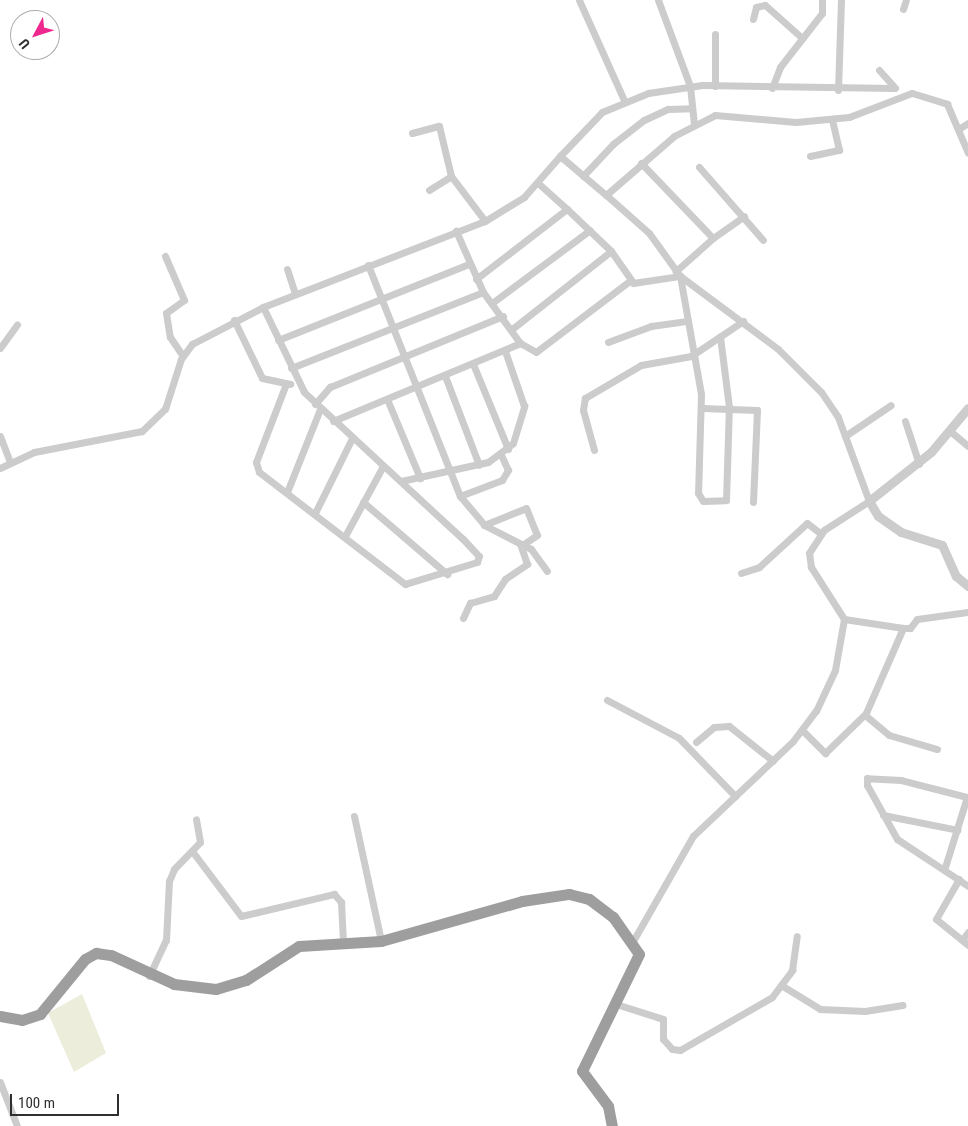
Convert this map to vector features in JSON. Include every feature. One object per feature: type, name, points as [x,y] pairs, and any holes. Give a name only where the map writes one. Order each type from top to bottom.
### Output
[{"type":"highway","points":[[0,1016],[22,1020],[40,1014],[85,959],[96,952],[111,955],[149,976],[182,986],[221,988],[246,980],[299,946],[381,940],[558,892],[600,906],[633,941],[637,962],[582,1071],[608,1106],[612,1126]]},
{"type":"street","points":[[578,0],[624,100]]},
{"type":"street","points":[[658,0],[690,86],[694,123]]},
{"type":"street","points":[[772,88],[780,67],[822,13],[822,0]]},
{"type":"street","points":[[838,90],[841,0]]},
{"type":"street","points":[[903,10],[906,0]]},
{"type":"street","points":[[753,19],[756,7],[765,5],[802,38]]},
{"type":"street","points":[[715,34],[715,86]]},
{"type":"street","points":[[879,70],[894,88],[904,95]]},
{"type":"street","points":[[0,468],[34,452],[142,431],[165,409],[182,356],[192,344],[234,320],[263,307],[485,221],[516,204],[538,183],[560,156],[602,112],[624,100],[690,86],[838,90],[894,88]]},
{"type":"street","points":[[606,195],[641,163],[694,123],[715,116],[796,122],[849,117],[904,95],[937,98],[946,104],[960,128],[968,153]]},
{"type":"street","points":[[583,176],[613,144],[644,120],[668,109],[692,108]]},
{"type":"street","points":[[810,156],[839,150],[832,119]]},
{"type":"street","points":[[960,128],[968,123]]},
{"type":"street","points":[[412,133],[438,126],[451,176],[485,221]]},
{"type":"street","points":[[560,156],[649,233],[678,273],[743,321],[808,377],[830,405],[845,436],[869,501],[878,516],[901,532],[942,545],[956,576],[968,586]]},
{"type":"street","points":[[641,163],[713,238]]},
{"type":"street","points":[[699,166],[763,240]]},
{"type":"street","points":[[429,190],[451,176]]},
{"type":"street","points":[[538,183],[611,251],[631,280],[642,285],[678,273],[713,238],[744,216]]},
{"type":"street","points":[[476,280],[567,209]]},
{"type":"street","points":[[492,303],[590,230]]},
{"type":"street","points":[[456,231],[476,280],[483,292],[503,316],[520,343],[536,352],[631,280]]},
{"type":"street","points":[[512,329],[611,251]]},
{"type":"street","points":[[165,256],[184,300],[166,313],[170,337],[182,356]]},
{"type":"street","points":[[278,340],[469,264]]},
{"type":"street","points":[[368,266],[417,387],[449,473],[460,496],[484,525],[535,553],[547,572]]},
{"type":"street","points":[[287,269],[295,294]]},
{"type":"street","points":[[678,273],[696,354],[702,408],[698,493],[703,501],[726,500],[729,407],[720,337]]},
{"type":"street","points":[[290,368],[483,292]]},
{"type":"street","points":[[263,307],[298,384],[318,407],[479,556],[474,564],[447,574],[406,584],[255,465],[286,384]]},
{"type":"street","points":[[287,492],[318,407],[330,387],[503,316]]},
{"type":"street","points":[[234,320],[262,378],[286,384],[298,384]]},
{"type":"street","points":[[608,342],[651,326],[688,320]]},
{"type":"street","points":[[594,450],[583,410],[585,398],[641,364],[696,354],[743,321]]},
{"type":"street","points":[[0,348],[17,325]]},
{"type":"street","points":[[334,421],[505,351],[520,343]]},
{"type":"street","points":[[401,482],[479,465],[501,455],[508,449],[517,436],[524,406],[505,351]]},
{"type":"street","points":[[473,364],[508,449]]},
{"type":"street","points":[[445,376],[479,465]]},
{"type":"street","points":[[387,399],[420,478]]},
{"type":"street","points":[[845,436],[891,405]]},
{"type":"street","points":[[702,408],[729,407],[758,412],[753,502]]},
{"type":"street","points":[[633,941],[693,836],[773,761],[802,730],[834,670],[844,619],[809,559],[810,548],[821,534],[919,464],[966,414]]},
{"type":"street","points":[[905,421],[919,464]]},
{"type":"street","points":[[950,431],[968,446]]},
{"type":"street","points":[[0,436],[10,462]]},
{"type":"street","points":[[315,512],[352,438]]},
{"type":"street","points":[[460,496],[502,480],[508,470],[501,455]]},
{"type":"street","points":[[345,536],[383,466]]},
{"type":"street","points":[[364,502],[447,574]]},
{"type":"street","points":[[484,525],[526,508],[537,535],[521,544]]},
{"type":"street","points":[[741,573],[759,567],[807,523],[821,534]]},
{"type":"street","points":[[463,618],[470,602],[494,596],[505,579],[527,564],[521,544]]},
{"type":"street","points":[[844,619],[910,628],[917,619],[968,612]]},
{"type":"street","points":[[802,730],[825,754],[865,714],[903,628]]},
{"type":"street","points":[[607,700],[679,738],[735,796]]},
{"type":"street","points":[[865,714],[889,735],[937,749]]},
{"type":"street","points":[[696,742],[714,727],[729,726],[773,761]]},
{"type":"street","points":[[945,867],[967,802],[965,795],[873,775],[867,778],[867,786],[897,839],[945,867],[968,886]]},
{"type":"street","points":[[354,816],[381,940]]},
{"type":"street","points":[[883,816],[958,830]]},
{"type":"street","points":[[149,976],[166,940],[169,881],[174,869],[192,851],[200,837],[196,819]]},
{"type":"street","points":[[192,851],[241,916],[334,894],[342,908],[343,942]]},
{"type":"street","points":[[959,879],[935,916],[965,942],[968,932]]},
{"type":"street","points":[[616,1004],[663,1019],[663,1039],[678,1050],[756,1009],[781,985],[792,970],[797,936]]},
{"type":"street","points":[[781,985],[820,1009],[865,1011],[902,1005]]},
{"type":"street","points":[[0,1082],[18,1126]]},
{"type":"green space","points":[[82,994],[106,1053],[74,1072],[48,1013]]}]
